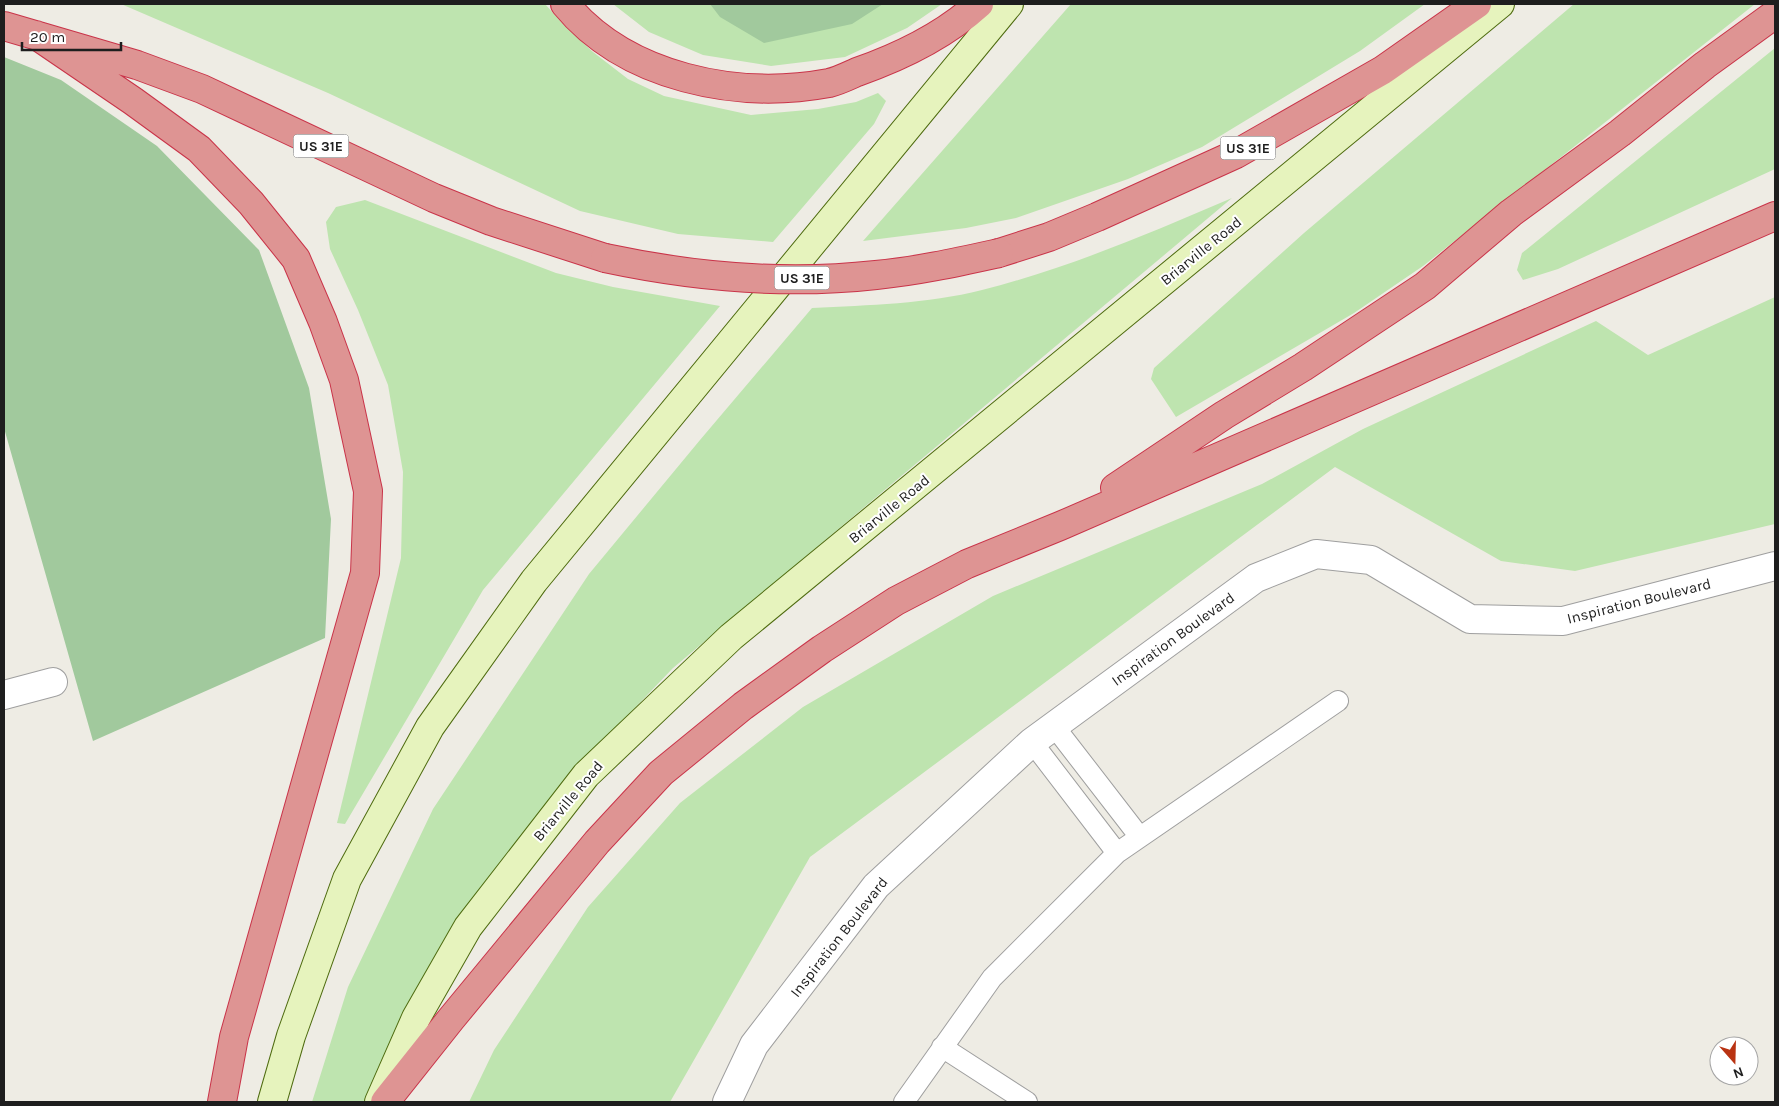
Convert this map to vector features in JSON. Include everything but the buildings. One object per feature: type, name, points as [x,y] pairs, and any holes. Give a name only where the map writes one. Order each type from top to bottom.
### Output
[{"type":"highway","points":[[565,4],[576,18],[599,38],[628,55],[668,73],[745,87],[787,88],[830,82],[893,60],[931,38],[979,4]]},
{"type":"highway","name":"US 31E","points":[[4,26],[137,65],[202,89],[434,198],[491,221],[605,258],[666,271],[731,277],[811,278],[875,275],[930,268],[999,253],[1049,237],[1236,154],[1383,70],[1477,4]]},
{"type":"highway","points":[[1060,526],[1224,415],[1303,367],[1425,286],[1512,213],[1620,133],[1705,65],[1775,14]]},
{"type":"highway","points":[[36,35],[133,101],[199,149],[251,203],[296,259],[323,322],[344,380],[368,491],[365,574],[234,1037],[222,1102]]},
{"type":"highway","points":[[385,1102],[450,1019],[597,842],[662,773],[743,706],[822,649],[896,601],[967,564],[1060,526],[1775,216]]},
{"type":"main road","points":[[272,1102],[291,1036],[347,879],[430,727],[534,581],[1009,4]]},
{"type":"main road","name":"Briarville Road","points":[[379,1102],[416,1018],[468,927],[586,775],[731,637],[1500,4]]},
{"type":"street","name":"Inspiration Boulevard","points":[[727,1102],[754,1045],[876,886],[1032,742],[1256,578],[1316,554],[1371,560],[1470,619],[1563,621],[1775,566]]},
{"type":"street","points":[[4,695],[53,682]]},
{"type":"lane","points":[[904,1102],[992,978],[1117,853],[1139,836],[1338,701]]},
{"type":"lane","points":[[1054,726],[1139,836]]},
{"type":"lane","points":[[1032,742],[1117,853]]},
{"type":"lane","points":[[942,1047],[1027,1102]]},
{"type":"green space","points":[[121,4],[545,4],[593,52],[628,79],[664,96],[751,115],[818,109],[856,102],[878,93],[886,101],[874,124],[773,242],[678,234],[580,211],[328,93]]},
{"type":"green space","points":[[613,4],[942,4],[907,28],[845,57],[771,66],[703,55],[649,32]]},
{"type":"green space","points":[[710,4],[883,4],[852,24],[764,43],[720,17]]},
{"type":"green space","points":[[1071,4],[1425,4],[1360,51],[1202,147],[1128,179],[1016,218],[966,228],[863,241]]},
{"type":"green space","points":[[1574,4],[1755,4],[1423,266],[1354,313],[1176,417],[1151,379],[1154,368],[1304,233]]},
{"type":"green space","points":[[1775,48],[1775,169],[1558,269],[1523,280],[1517,270],[1522,253]]},
{"type":"green space","points":[[4,57],[61,80],[157,146],[259,250],[309,388],[331,519],[325,638],[93,741],[4,428]]},
{"type":"green space","points":[[1232,198],[673,668],[587,758],[369,1102],[312,1102],[348,987],[433,809],[589,574],[812,308],[919,301],[982,290],[1078,260],[1140,237]]},
{"type":"green space","points":[[365,200],[556,273],[613,287],[720,306],[483,590],[345,824],[337,823],[401,558],[403,472],[388,385],[358,310],[330,249],[326,222],[336,207]]},
{"type":"green space","points":[[1775,297],[1775,524],[1575,571],[1501,561],[1335,467],[810,857],[670,1102],[469,1102],[494,1050],[588,907],[680,803],[803,707],[993,596],[1262,484],[1363,429],[1596,321],[1648,355]]}]
